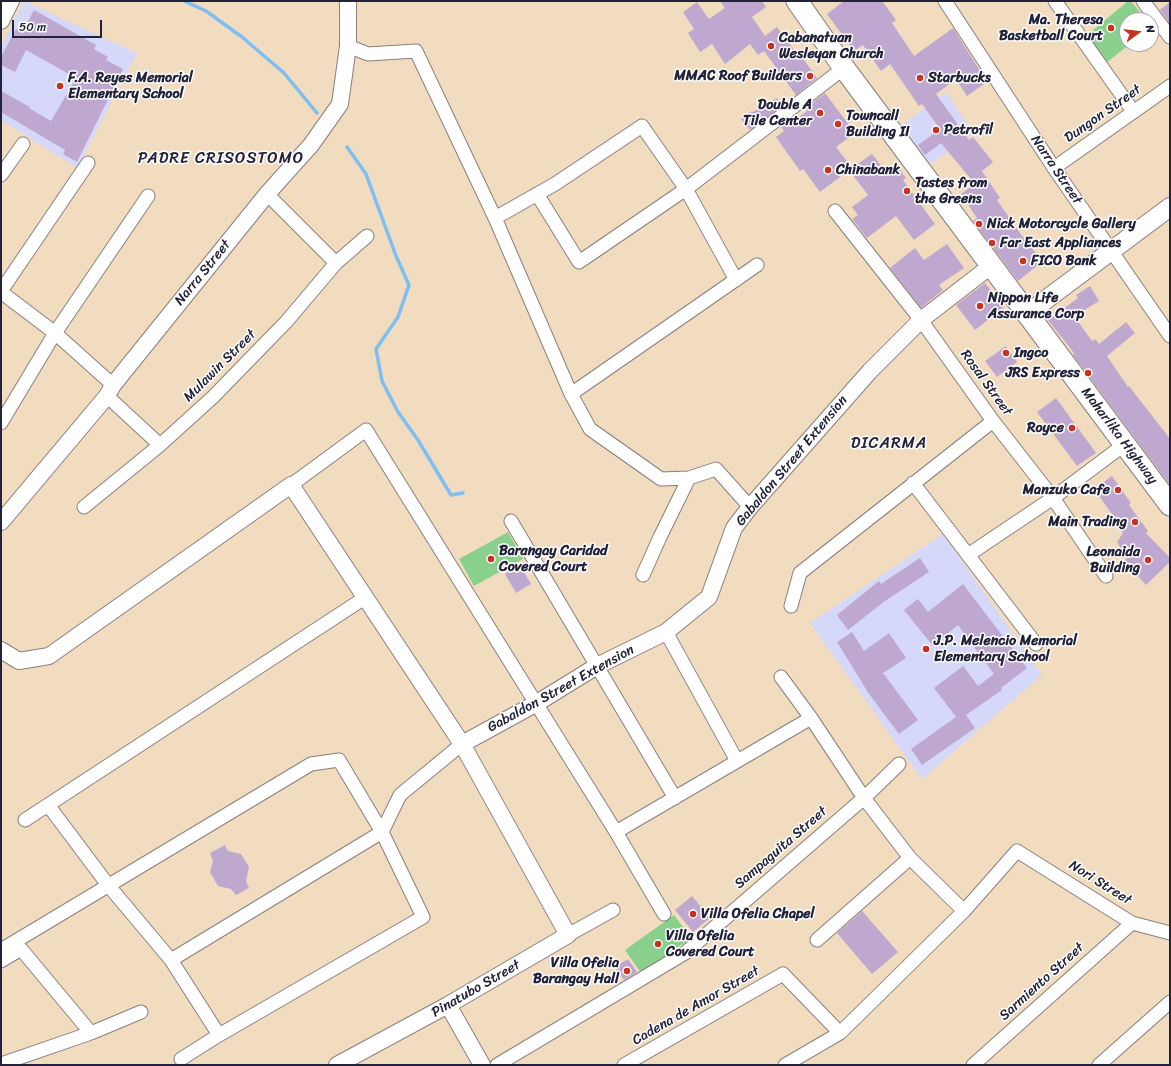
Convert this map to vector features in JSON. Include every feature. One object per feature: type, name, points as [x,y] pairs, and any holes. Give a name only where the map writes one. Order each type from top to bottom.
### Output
[{"type":"main road","name":"Maharlika Highway","points":[[797,1],[844,68],[1170,505]]},
{"type":"main road","points":[[1028,313],[1170,207]]},
{"type":"street","points":[[1,21],[11,1]]},
{"type":"street","name":"Narra Street","points":[[1,522],[110,391],[267,194],[311,145],[340,104],[348,46],[348,1]]},
{"type":"street","name":"Narra Street","points":[[945,1],[1054,168],[1111,252],[1165,318],[1170,336]]},
{"type":"street","points":[[1055,1],[1133,111]]},
{"type":"street","points":[[1143,1],[1170,38]]},
{"type":"street","points":[[348,46],[368,54],[416,51],[495,218],[572,394],[590,429],[661,479],[689,478],[716,469],[750,507]]},
{"type":"street","points":[[537,194],[579,262],[686,189],[844,68]]},
{"type":"street","name":"Dungon Street","points":[[1054,168],[1170,86]]},
{"type":"street","points":[[495,218],[537,194],[642,126],[686,189],[736,280]]},
{"type":"street","points":[[1,175],[23,144]]},
{"type":"street","points":[[88,163],[1,291],[55,333],[160,445]]},
{"type":"street","points":[[267,194],[336,263]]},
{"type":"street","points":[[1,423],[55,333],[148,196]]},
{"type":"street","name":"Rosal Street","points":[[836,210],[921,320],[993,421],[1053,498],[1106,576]]},
{"type":"street","name":"Mulawin Street","points":[[84,506],[160,445],[213,397],[286,322],[336,263],[367,236]]},
{"type":"street","points":[[572,394],[757,265]]},
{"type":"street","name":"Gabaldon Street Extension","points":[[462,744],[537,703],[597,666],[666,632],[709,597],[734,528],[750,507],[870,371],[921,320],[992,265]]},
{"type":"street","points":[[791,606],[800,574],[993,421]]},
{"type":"street","points":[[1,650],[19,660],[49,656],[291,485],[366,430],[537,703],[664,914]]},
{"type":"street","points":[[968,555],[1053,498],[1125,444]]},
{"type":"street","points":[[644,575],[660,537],[689,478]]},
{"type":"street","points":[[913,483],[1036,644]]},
{"type":"street","points":[[291,485],[366,596],[462,744],[568,935]]},
{"type":"street","points":[[510,521],[675,798]]},
{"type":"street","points":[[25,820],[366,596]]},
{"type":"street","points":[[666,632],[738,762]]},
{"type":"street","points":[[780,677],[811,718],[864,798],[910,858],[964,911],[840,1033],[785,1065]]},
{"type":"street","points":[[616,832],[811,718]]},
{"type":"street","points":[[171,960],[382,832],[400,795],[462,744]]},
{"type":"street","points":[[1,950],[310,764],[339,760],[382,832],[423,916],[219,1035],[181,1059]]},
{"type":"street","name":"Sampaguita Street","points":[[497,1065],[685,953],[864,798],[899,764]]},
{"type":"street","points":[[48,805],[108,885],[171,960],[219,1035]]},
{"type":"street","name":"Nori Street","points":[[964,911],[1017,851],[1132,923],[1170,933]]},
{"type":"street","points":[[817,940],[910,858]]},
{"type":"street","name":"Pinatubo Street","points":[[337,1065],[448,1006],[613,910]]},
{"type":"street","name":"Sarmiento Street","points":[[973,1065],[1132,923]]},
{"type":"street","points":[[1,960],[20,949],[91,1033]]},
{"type":"street","name":"Cadena de Amor Street","points":[[624,1065],[783,974],[840,1033]]},
{"type":"street","points":[[1099,1065],[1170,1002]]},
{"type":"street","points":[[448,1006],[482,1065]]},
{"type":"street","points":[[1,1064],[91,1033],[141,1012]]},
{"type":"shaded area","name":"F.A. Reyes Memorial Elementary School","points":[[24,1],[137,53],[77,168],[1,120],[1,46]]},
{"type":"shaded area","name":"Petrofil","points":[[946,92],[974,134],[927,166],[899,127]]},
{"type":"shaded area","name":"J.P. Melencio Memorial Elementary School","points":[[943,534],[1042,675],[922,779],[810,623]]},
{"type":"green space","name":"Ma. Theresa Basketball Court","points":[[1128,1],[1131,1],[1140,12],[1119,12],[1120,52],[1106,63],[1086,36]]},
{"type":"green space","name":"Barangay Caridad Covered Court","points":[[508,532],[523,559],[474,586],[459,559]]},
{"type":"green space","name":"Villa Ofelia Covered Court","points":[[674,915],[691,938],[641,973],[625,950]]},
{"type":"building","points":[[720,1],[762,1],[766,7],[752,17],[765,36],[777,27],[794,50],[796,49],[817,78],[796,95],[764,51],[758,55],[750,44],[725,64],[712,44],[700,52],[688,33],[694,29],[683,12],[697,2],[709,19],[725,8]]},
{"type":"building","points":[[844,1],[882,1],[896,20],[892,23],[914,56],[953,28],[987,82],[967,96],[956,79],[936,94],[969,140],[973,137],[993,162],[982,171],[1000,198],[997,200],[1027,243],[1043,261],[1018,281],[973,221],[977,218],[961,194],[975,184],[941,143],[925,155],[918,145],[940,129],[922,104],[919,106],[890,64],[881,71],[863,45],[854,51],[827,14]]},
{"type":"building","points":[[1170,2],[1170,24],[1160,10]]},
{"type":"building","points":[[34,10],[96,45],[94,49],[108,57],[106,60],[123,69],[77,162],[63,154],[65,150],[1,112],[1,91],[30,107],[29,108],[51,121],[76,78],[26,50],[15,72],[1,65],[1,57],[16,29],[22,33]]},
{"type":"building","points":[[825,93],[855,133],[836,147],[852,168],[820,192],[803,169],[800,171],[776,137],[784,131],[781,127],[790,119],[792,122],[807,111],[805,108]]},
{"type":"building","points":[[777,98],[782,106],[750,130],[741,119],[752,111],[753,112]]},
{"type":"building","points":[[872,154],[889,176],[899,169],[906,178],[903,180],[935,224],[914,240],[896,216],[867,238],[852,219],[858,215],[852,207],[868,195],[849,170]]},
{"type":"building","points":[[947,244],[964,268],[939,285],[943,290],[921,308],[890,268],[915,248],[924,260]]},
{"type":"building","name":"Nippon Life Assurance Corp","points":[[985,283],[1004,307],[975,330],[956,305]]},
{"type":"building","points":[[1090,286],[1099,301],[1083,311],[1085,314],[1077,320],[1092,341],[1095,339],[1099,344],[1126,322],[1135,333],[1107,356],[1128,387],[1129,386],[1170,439],[1170,485],[1073,355],[1074,353],[1048,320],[1078,298],[1076,295]]},
{"type":"building","points":[[1006,346],[1017,362],[997,377],[985,361]]},
{"type":"building","points":[[1056,398],[1096,453],[1077,466],[1037,412]]},
{"type":"building","points":[[1112,476],[1131,503],[1129,505],[1148,531],[1146,533],[1170,558],[1170,562],[1146,585],[1124,561],[1127,558],[1117,542],[1123,533],[1115,522],[1117,521],[1094,489]]},
{"type":"building","points":[[920,558],[929,572],[885,601],[848,630],[837,615],[879,581],[881,584]]},
{"type":"building","points":[[520,565],[531,584],[516,593],[505,574]]},
{"type":"building","points":[[963,584],[1027,668],[1001,688],[1002,690],[966,715],[975,728],[922,765],[911,749],[956,717],[934,688],[963,666],[978,686],[994,674],[958,625],[933,646],[904,610],[918,599],[928,612]]},
{"type":"building","points":[[852,632],[864,651],[889,633],[906,658],[883,673],[918,720],[899,734],[869,694],[837,642]]},
{"type":"building","points":[[225,845],[228,851],[241,854],[249,867],[246,881],[249,888],[236,895],[231,889],[218,886],[210,872],[213,861],[210,853]]},
{"type":"building","name":"Villa Ofelia Chapel","points":[[692,896],[710,918],[693,932],[675,910]]},
{"type":"building","points":[[862,911],[898,952],[872,974],[837,933]]},
{"type":"building","name":"Villa Ofelia Barangay Hall","points":[[628,959],[637,972],[624,980],[615,967]]},
{"type":"waterway","points":[[184,1],[206,11],[242,37],[284,73],[317,113]]},
{"type":"waterway","points":[[347,147],[366,174],[396,256],[409,285],[398,317],[376,349],[382,381],[398,412],[418,440],[451,495],[463,493]]},
{"type":"place","name":"Ma. Theresa Basketball Court","points":[[1111,28]]},
{"type":"place","name":"Cabanatuan Wesleyan Church","points":[[771,46]]},
{"type":"place","name":"MMAC Roof Builders","points":[[810,76]]},
{"type":"place","name":"Starbucks","points":[[920,78]]},
{"type":"place","name":"F.A. Reyes Memorial Elementary School","points":[[60,86]]},
{"type":"place","name":"Double A Tile Center","points":[[820,113]]},
{"type":"place","name":"Towncall Building II","points":[[838,124]]},
{"type":"place","name":"Petrofil","points":[[936,130]]},
{"type":"place","name":"Chinabank","points":[[828,170]]},
{"type":"place","name":"Tastes from the Greens","points":[[907,191]]},
{"type":"place","name":"Nick Motorcycle Gallery","points":[[979,224]]},
{"type":"place","name":"Far East Appliances","points":[[992,243]]},
{"type":"place","name":"FICO Bank","points":[[1023,261]]},
{"type":"place","name":"Nippon Life Assurance Corp","points":[[980,306]]},
{"type":"place","name":"Ingco","points":[[1006,353]]},
{"type":"place","name":"JRS Express","points":[[1088,373]]},
{"type":"place","name":"Royce","points":[[1072,428]]},
{"type":"place","name":"Manzuko Cafe","points":[[1118,490]]},
{"type":"place","name":"Main Trading","points":[[1135,522]]},
{"type":"place","name":"Barangay Caridad Covered Court","points":[[491,559]]},
{"type":"place","name":"Leonaida Building","points":[[1148,560]]},
{"type":"place","name":"J.P. Melencio Memorial Elementary School","points":[[926,649]]},
{"type":"place","name":"Villa Ofelia Chapel","points":[[693,914]]},
{"type":"place","name":"Villa Ofelia Covered Court","points":[[658,944]]},
{"type":"place","name":"Villa Ofelia Barangay Hall","points":[[627,971]]},
{"type":"district","name":"PADRE CRISOSTOMO","points":[[221,159]]},
{"type":"district","name":"DICARMA","points":[[889,444]]}]
